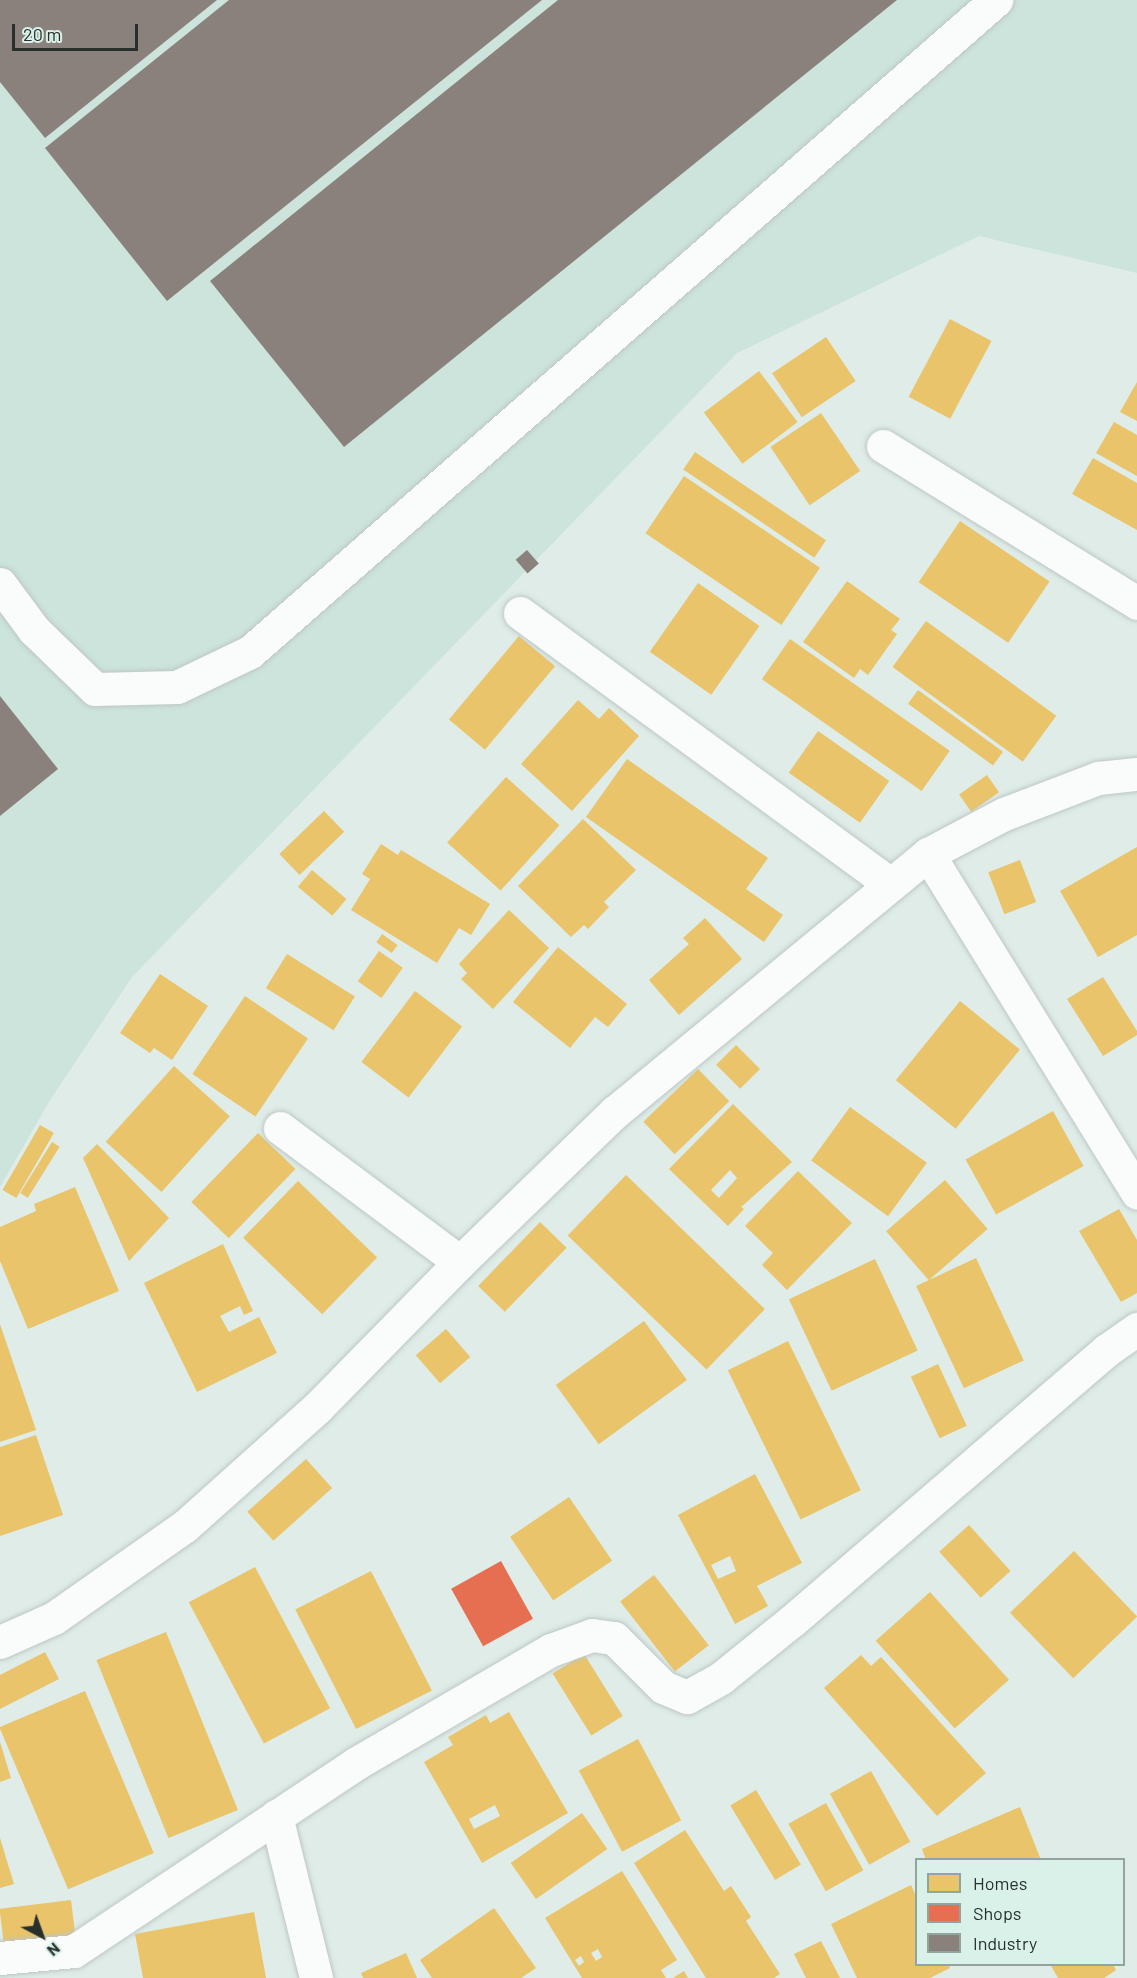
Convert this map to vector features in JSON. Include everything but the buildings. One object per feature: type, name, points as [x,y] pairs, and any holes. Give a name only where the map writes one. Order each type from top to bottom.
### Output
[{"type":"street","points":[[0,584],[34,630],[95,689],[177,687],[250,652],[996,0]]},
{"type":"street","points":[[883,446],[1137,603]]},
{"type":"street","points":[[520,613],[890,884]]},
{"type":"street","points":[[0,1642],[54,1618],[185,1526],[318,1407],[460,1262],[615,1112],[928,854],[1004,813],[1098,778],[1137,774]]},
{"type":"street","points":[[928,854],[1137,1193]]},
{"type":"street","points":[[280,1128],[460,1262]]},
{"type":"street","points":[[0,1958],[74,1951],[355,1764],[551,1650],[592,1635],[614,1638],[663,1687],[687,1697],[696,1693],[721,1678],[793,1620],[1107,1350],[1137,1329]]},
{"type":"street","points":[[276,1816],[316,1978]]},
{"type":"shaded area","points":[[0,0],[1137,0],[1137,273],[979,236],[737,353],[132,977],[50,1100],[0,1187]]}]
